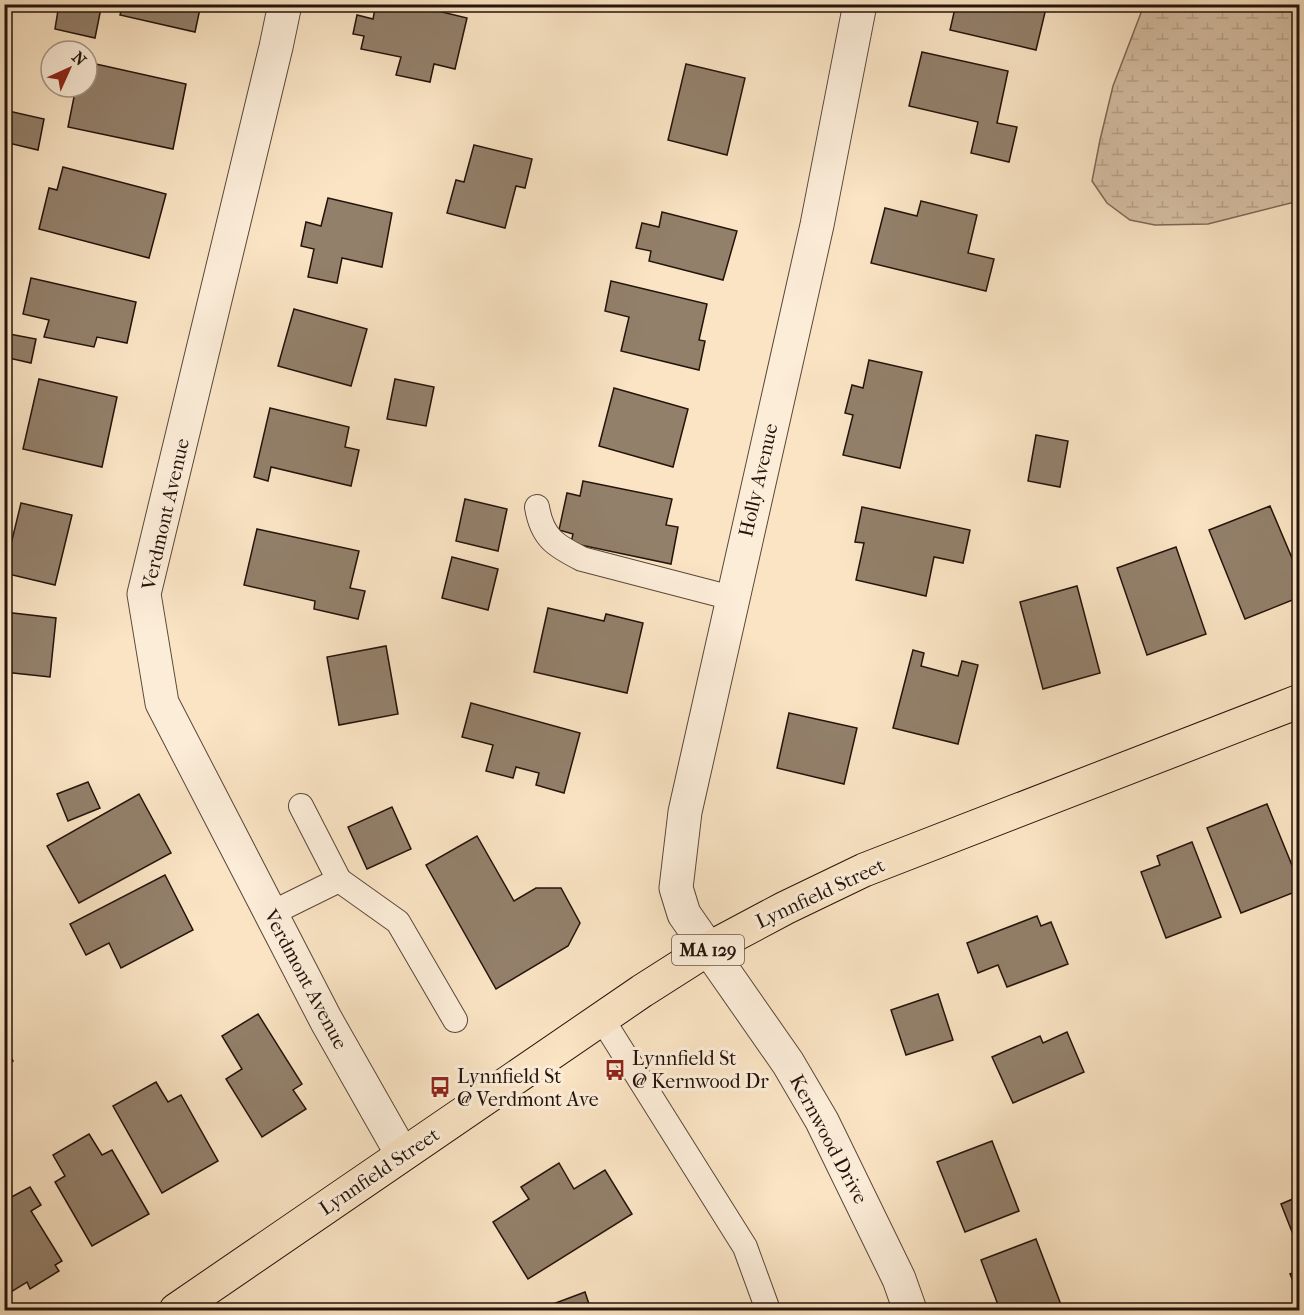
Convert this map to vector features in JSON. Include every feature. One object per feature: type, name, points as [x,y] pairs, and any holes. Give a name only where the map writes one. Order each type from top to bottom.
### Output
[{"type":"main road","name":"Lynnfield Street","points":[[176,1311],[402,1154],[708,949],[864,870],[1299,700]]},
{"type":"street","name":"Verdmont Avenue","points":[[285,4],[144,594],[162,703],[326,1020],[402,1154]]},
{"type":"street","name":"Holly Avenue","points":[[708,949],[684,914],[676,888],[685,812],[817,225],[860,4]]},
{"type":"street","name":"Kernwood Drive","points":[[708,949],[788,1063],[822,1121],[894,1269],[910,1311]]},
{"type":"lane","points":[[537,507],[540,523],[548,537],[560,548],[582,559],[732,598]]},
{"type":"lane","points":[[301,806],[339,880],[398,922],[455,1020]]},
{"type":"lane","points":[[272,913],[339,880]]},
{"type":"lane","points":[[602,1019],[745,1247],[761,1306]]},
{"type":"green space","points":[[1144,5],[1299,5],[1299,201],[1208,224],[1155,225],[1130,220],[1107,203],[1092,181],[1113,86]]},
{"type":"building","points":[[59,4],[82,4],[101,8],[95,38],[55,29]]},
{"type":"building","points":[[123,4],[201,4],[195,32],[120,15]]},
{"type":"building","points":[[376,4],[409,4],[467,18],[455,69],[434,64],[430,82],[396,75],[401,57],[361,49],[364,36],[353,34],[357,15],[373,19]]},
{"type":"building","points":[[956,4],[1047,4],[1036,50],[950,30]]},
{"type":"building","points":[[922,52],[1008,71],[997,123],[1017,127],[1009,162],[971,153],[978,122],[909,106]]},
{"type":"building","points":[[686,64],[745,78],[727,155],[668,140]]},
{"type":"building","points":[[99,65],[186,84],[173,149],[68,127],[74,99],[99,99]]},
{"type":"building","points":[[4,110],[44,119],[38,150],[4,142]]},
{"type":"building","points":[[474,145],[532,159],[525,188],[516,186],[505,228],[447,213],[456,180],[464,182]]},
{"type":"building","points":[[63,167],[166,194],[149,258],[39,229],[49,188],[57,190]]},
{"type":"building","points":[[328,198],[392,213],[382,267],[342,258],[337,283],[308,277],[314,249],[301,246],[306,222],[321,226]]},
{"type":"building","points":[[921,201],[977,215],[968,253],[994,259],[986,291],[871,263],[885,208],[917,216]]},
{"type":"building","points":[[662,212],[737,231],[723,280],[649,261],[651,251],[636,248],[642,223],[659,227]]},
{"type":"building","points":[[31,278],[136,302],[127,343],[97,337],[94,347],[44,337],[49,320],[23,314]]},
{"type":"building","points":[[611,281],[707,304],[699,340],[705,341],[699,370],[621,351],[629,317],[605,311]]},
{"type":"building","points":[[294,309],[367,329],[351,386],[278,366]]},
{"type":"building","points":[[4,333],[36,339],[31,363],[4,357]]},
{"type":"building","points":[[869,360],[922,372],[900,468],[843,455],[853,415],[845,413],[852,385],[863,388]]},
{"type":"building","points":[[39,379],[117,397],[102,467],[23,449]]},
{"type":"building","points":[[395,379],[434,387],[426,426],[387,419]]},
{"type":"building","points":[[614,388],[688,409],[673,467],[599,446]]},
{"type":"building","points":[[270,408],[349,427],[345,447],[359,450],[351,486],[271,467],[268,481],[254,477]]},
{"type":"building","points":[[1036,435],[1068,441],[1060,487],[1028,481]]},
{"type":"building","points":[[583,481],[672,499],[666,525],[678,527],[671,564],[571,543],[573,534],[559,530],[567,493],[580,496]]},
{"type":"building","points":[[465,499],[507,509],[498,551],[456,541]]},
{"type":"building","points":[[21,503],[72,515],[55,585],[4,573]]},
{"type":"building","points":[[1270,506],[1300,577],[1300,597],[1245,619],[1209,530]]},
{"type":"building","points":[[862,507],[970,530],[963,563],[934,557],[926,596],[856,580],[864,543],[855,542]]},
{"type":"building","points":[[257,529],[359,551],[350,588],[365,591],[358,619],[314,609],[315,601],[244,585]]},
{"type":"building","points":[[1176,547],[1206,634],[1147,655],[1117,568]]},
{"type":"building","points":[[452,557],[498,569],[488,610],[442,598]]},
{"type":"building","points":[[1077,586],[1100,673],[1043,689],[1020,602]]},
{"type":"building","points":[[548,608],[604,621],[606,614],[643,623],[627,693],[534,672]]},
{"type":"building","points":[[4,612],[56,618],[50,677],[4,672]]},
{"type":"building","points":[[386,646],[398,714],[339,725],[327,657]]},
{"type":"building","points":[[913,650],[924,653],[921,666],[958,676],[962,661],[978,665],[958,744],[893,728]]},
{"type":"building","points":[[471,703],[580,733],[564,793],[536,785],[539,773],[516,767],[513,778],[486,771],[493,745],[462,737]]},
{"type":"building","points":[[789,713],[857,728],[844,784],[777,768]]},
{"type":"building","points":[[88,782],[100,808],[68,821],[57,794]]},
{"type":"building","points":[[139,794],[171,853],[79,903],[47,846]]},
{"type":"building","points":[[1267,804],[1300,890],[1241,913],[1207,828]]},
{"type":"building","points":[[392,807],[411,849],[367,869],[348,827]]},
{"type":"building","points":[[477,836],[514,901],[536,888],[561,888],[580,923],[568,946],[496,989],[426,865]]},
{"type":"building","points":[[1192,842],[1221,917],[1166,938],[1141,872],[1160,865],[1157,856]]},
{"type":"building","points":[[165,875],[193,930],[121,968],[109,943],[86,955],[70,924]]},
{"type":"building","points":[[1037,916],[1041,926],[1051,922],[1068,964],[1007,987],[998,965],[978,973],[967,943]]},
{"type":"building","points":[[938,994],[953,1040],[906,1055],[891,1010]]},
{"type":"building","points":[[258,1014],[302,1084],[293,1090],[306,1109],[262,1137],[226,1079],[242,1069],[222,1036]]},
{"type":"building","points":[[1067,1032],[1084,1072],[1013,1103],[992,1057],[1040,1036],[1043,1043]]},
{"type":"building","points":[[4,1046],[13,1061],[4,1066]]},
{"type":"building","points":[[156,1082],[168,1102],[181,1095],[218,1161],[162,1193],[113,1106]]},
{"type":"building","points":[[89,1134],[102,1155],[112,1150],[149,1214],[92,1246],[55,1182],[65,1176],[53,1155]]},
{"type":"building","points":[[992,1141],[1019,1211],[965,1232],[937,1162]]},
{"type":"building","points":[[559,1163],[574,1189],[605,1170],[632,1214],[528,1279],[493,1222],[529,1199],[521,1187]]},
{"type":"building","points":[[30,1187],[41,1205],[31,1211],[62,1261],[55,1265],[59,1271],[30,1289],[27,1282],[6,1295],[4,1201]]},
{"type":"building","points":[[1300,1196],[1300,1252],[1281,1204]]},
{"type":"building","points":[[1036,1239],[1063,1310],[1000,1310],[981,1260]]},
{"type":"building","points":[[1300,1270],[1300,1297],[1290,1274]]},
{"type":"building","points":[[585,1292],[591,1310],[537,1310]]},
{"type":"place","name":"Lynnfield St @ Kernwood Dr","points":[[615,1070]]},
{"type":"place","name":"Lynnfield St @ Verdmont Ave","points":[[440,1087]]}]
